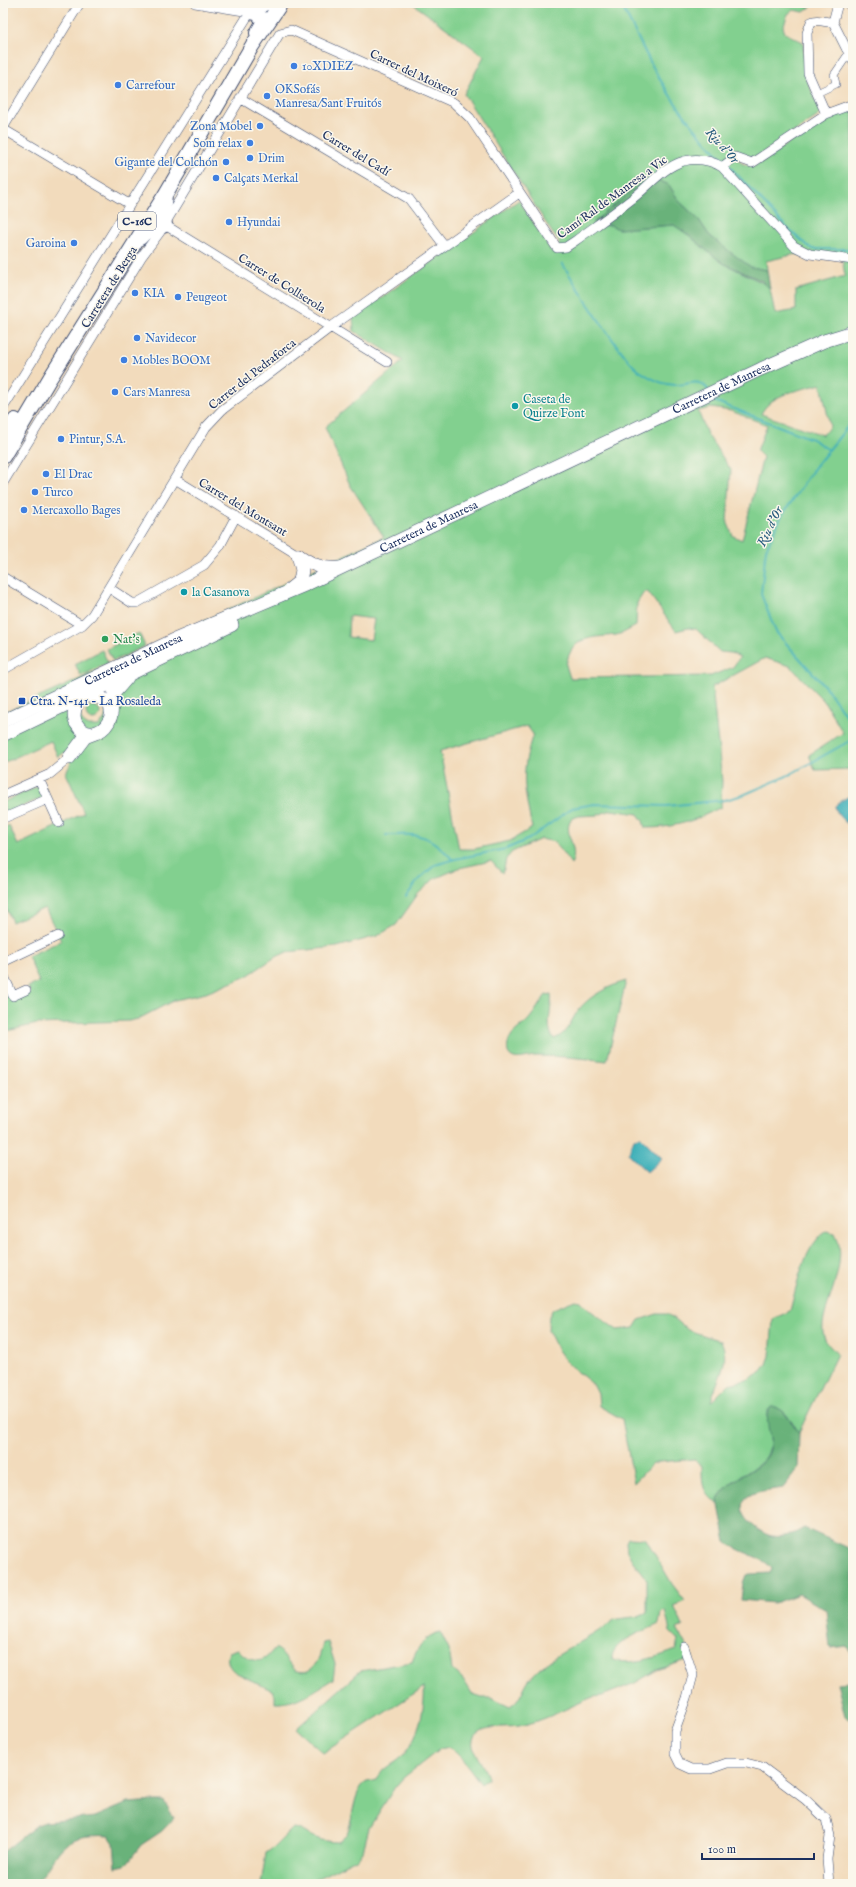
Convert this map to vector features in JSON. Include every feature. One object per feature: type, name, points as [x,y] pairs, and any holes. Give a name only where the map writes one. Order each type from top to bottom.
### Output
[{"type":"main road","points":[[252,46],[253,40],[264,21],[256,11],[266,3]]},
{"type":"main road","name":"C-16C","points":[[5,432],[196,125],[256,11],[270,3]]},
{"type":"main road","points":[[159,220],[165,194],[252,46],[281,3]]},
{"type":"main road","points":[[159,220],[151,206],[191,142],[196,125]]},
{"type":"main road","points":[[114,259],[124,249],[146,214],[159,220]]},
{"type":"main road","name":"C-16C","points":[[3,457],[50,378],[130,251],[159,220]]},
{"type":"main road","name":"Carretera de Manresa","points":[[3,721],[151,652],[287,591],[307,584],[715,390],[824,341],[853,332]]},
{"type":"main road","points":[[5,432],[15,429],[38,392],[50,378]]},
{"type":"main road","points":[[298,555],[307,562],[320,567],[330,569],[342,567]]},
{"type":"main road","points":[[287,591],[300,581],[302,570],[298,555]]},
{"type":"main road","points":[[3,735],[274,605],[296,593],[307,584]]},
{"type":"main road","points":[[69,758],[76,721],[75,708],[82,696],[91,686],[151,652]]},
{"type":"main road","points":[[69,758],[85,737],[99,732],[109,723],[114,693],[122,683],[138,670]]},
{"type":"main road","points":[[3,721],[33,712],[72,695],[99,696],[108,703],[111,711]]},
{"type":"main road","points":[[23,726],[58,714],[67,714],[76,721],[84,731],[99,732]]},
{"type":"street","points":[[80,3],[3,129],[129,204]]},
{"type":"street","points":[[3,408],[129,204],[256,11],[195,3]]},
{"type":"street","points":[[838,3],[833,22],[849,49],[853,62]]},
{"type":"street","points":[[848,3],[853,9]]},
{"type":"street","points":[[826,114],[808,73],[807,33],[811,22],[814,20],[828,23],[833,22]]},
{"type":"street","name":"Carretera de Berga","points":[[3,483],[138,263],[159,220],[240,98],[280,33],[291,30]]},
{"type":"street","name":"Carrer del Moixeró","points":[[291,30],[454,103],[470,118],[519,193],[558,248]]},
{"type":"street","points":[[817,93],[836,84],[834,75],[849,49]]},
{"type":"street","name":"Carrer del Cadí","points":[[240,98],[409,199],[444,245]]},
{"type":"street","points":[[853,104],[826,114],[752,163],[738,158],[732,158],[722,166],[794,246],[810,254],[853,260]]},
{"type":"street","name":"Camí Ral de Manresa a Vic","points":[[558,248],[566,248],[633,199],[670,167],[683,161],[698,159],[722,166]]},
{"type":"street","name":"Carrer del Pedraforca","points":[[3,670],[82,625],[92,615],[206,427],[222,410],[331,327],[519,193]]},
{"type":"street","name":"Carrer de Collserola","points":[[159,220],[387,362]]},
{"type":"street","name":"Carrer del Montsant","points":[[175,480],[298,555]]},
{"type":"street","points":[[108,588],[132,603],[137,603],[204,565],[220,546],[236,516]]},
{"type":"street","points":[[3,577],[82,625]]},
{"type":"street","points":[[3,795],[50,774],[69,758]]},
{"type":"street","points":[[39,779],[59,823]]},
{"type":"street","points":[[3,817],[4,818],[48,799]]},
{"type":"street","points":[[3,962],[58,936]]},
{"type":"street","points":[[3,974],[13,996],[26,990]]},
{"type":"street","points":[[684,1647],[693,1675],[687,1698],[675,1731],[675,1754],[680,1764],[695,1769],[710,1769],[727,1764],[746,1764],[762,1767],[806,1800],[826,1818],[830,1836],[827,1859],[828,1884]]},
{"type":"green space","points":[[412,3],[816,3],[804,12],[793,10],[788,14],[783,27],[785,33],[803,42],[805,75],[821,113],[757,157],[748,157],[737,152],[732,155],[743,164],[754,166],[826,118],[853,110],[853,769],[815,770],[809,755],[843,733],[824,701],[790,666],[765,658],[712,687],[722,781],[721,807],[712,812],[684,823],[656,828],[645,828],[643,821],[638,814],[611,810],[598,815],[579,816],[571,819],[568,830],[574,853],[571,864],[555,842],[541,839],[512,852],[506,859],[502,873],[491,861],[459,868],[434,879],[418,894],[396,925],[377,936],[337,947],[287,952],[274,958],[247,976],[206,993],[175,1000],[138,1019],[129,1021],[37,1024],[3,1032],[3,993],[6,991],[11,1001],[30,992],[28,987],[39,982],[28,956],[61,941],[45,908],[12,922],[3,901],[3,829],[9,826],[18,845],[84,813],[66,773],[71,763],[65,752],[58,757],[51,741],[3,763],[3,713],[67,685],[384,537],[350,485],[325,427],[403,361],[354,331],[353,318],[519,200],[553,253],[560,242],[553,234],[464,94],[484,56]],"holes":[[[647,178],[656,179],[669,185],[679,201],[699,220],[709,235],[751,267],[767,270],[766,261],[796,254],[819,258],[842,257],[845,276],[796,290],[796,310],[775,314],[770,289],[767,285],[723,263],[674,225],[618,229],[611,225],[593,224]],[[821,384],[830,426],[823,435],[761,414],[772,401],[787,393]],[[711,408],[731,411],[767,425],[757,451],[763,457],[742,540],[733,536],[727,521],[731,470],[707,434],[698,411]],[[644,592],[648,592],[676,631],[688,628],[696,629],[720,652],[731,653],[740,657],[733,667],[711,676],[570,678],[566,665],[569,655],[578,643],[591,638],[624,633],[636,626],[637,603]],[[349,616],[374,619],[371,640],[348,637]],[[89,700],[99,701],[106,709],[105,718],[99,726],[89,726],[80,718],[81,706]],[[527,726],[533,734],[526,760],[525,771],[525,791],[532,828],[510,841],[474,849],[459,849],[440,751]]]},
{"type":"green space","points":[[647,178],[656,179],[669,185],[679,201],[699,220],[709,235],[730,252],[751,267],[767,270],[770,289],[762,281],[723,263],[674,225],[618,229],[611,225],[593,225],[596,220]]},
{"type":"green space","points":[[139,633],[145,646],[113,661],[107,649]]},
{"type":"green space","points":[[102,650],[108,663],[81,676],[75,664]]},
{"type":"green space","points":[[93,706],[98,708],[100,713],[98,718],[93,720],[88,718],[86,713],[88,708]]},
{"type":"green space","points":[[39,786],[44,797],[5,814],[3,802]]},
{"type":"green space","points":[[626,981],[607,1061],[545,1056],[533,1056],[517,1059],[510,1056],[508,1050],[509,1040],[530,1018],[546,995],[551,994],[549,1023],[551,1034],[554,1039],[563,1034],[584,1003],[607,988]]},
{"type":"green space","points":[[826,1231],[835,1233],[839,1246],[839,1261],[837,1276],[824,1319],[823,1330],[826,1341],[837,1354],[799,1432],[786,1414],[776,1407],[768,1410],[770,1443],[768,1453],[764,1460],[758,1465],[733,1481],[726,1488],[721,1495],[718,1504],[706,1492],[702,1478],[702,1466],[694,1459],[659,1462],[651,1465],[634,1483],[622,1419],[599,1406],[598,1393],[594,1385],[568,1364],[558,1350],[548,1330],[549,1316],[553,1309],[575,1300],[581,1301],[591,1311],[617,1330],[634,1328],[639,1320],[657,1314],[666,1314],[674,1318],[688,1330],[721,1341],[724,1349],[724,1364],[711,1402],[729,1384],[747,1380],[762,1371],[767,1364],[770,1356],[773,1319],[790,1311],[798,1279],[806,1257],[818,1238]]},
{"type":"green space","points":[[771,1407],[776,1407],[783,1411],[799,1432],[798,1469],[783,1488],[752,1494],[745,1499],[742,1505],[743,1512],[752,1525],[766,1534],[772,1536],[785,1536],[793,1534],[804,1528],[853,1550],[853,1659],[847,1646],[830,1648],[826,1610],[799,1594],[774,1603],[741,1600],[743,1583],[746,1575],[770,1573],[772,1569],[763,1561],[731,1546],[726,1542],[718,1500],[728,1486],[757,1466],[768,1455],[770,1443],[767,1418]]},
{"type":"green space","points":[[628,1538],[646,1539],[672,1584],[685,1601],[674,1606],[683,1626],[677,1629],[693,1658],[657,1670],[635,1683],[602,1696],[593,1697],[538,1721],[519,1726],[492,1728],[480,1731],[475,1735],[473,1744],[488,1779],[481,1784],[454,1751],[449,1747],[440,1749],[403,1778],[395,1787],[369,1828],[363,1851],[358,1858],[306,1884],[261,1884],[266,1853],[293,1828],[313,1837],[327,1841],[338,1842],[344,1837],[349,1828],[356,1798],[362,1785],[367,1782],[377,1780],[379,1775],[401,1757],[412,1743],[422,1715],[424,1705],[424,1687],[323,1753],[296,1729],[360,1671],[412,1662],[422,1643],[430,1636],[440,1632],[449,1650],[452,1669],[463,1679],[473,1695],[482,1698],[491,1698],[510,1707],[520,1697],[531,1677],[540,1668],[560,1654],[593,1635],[614,1620],[641,1616],[647,1613],[647,1580],[627,1551],[626,1542]],"holes":[[[665,1611],[670,1631],[678,1639],[676,1650],[644,1660],[626,1662],[612,1659],[613,1653],[623,1642],[630,1637],[659,1624],[661,1613]]]},
{"type":"green space","points":[[328,1642],[335,1664],[333,1679],[306,1696],[283,1703],[275,1703],[275,1695],[273,1691],[235,1672],[228,1663],[229,1652],[238,1649],[246,1657],[257,1661],[266,1658],[276,1647],[295,1670],[302,1672],[307,1671],[315,1665],[318,1660],[323,1643]]},
{"type":"green space","points":[[853,1677],[853,1721],[845,1716],[837,1683],[849,1682]]},
{"type":"green space","points":[[164,1801],[174,1818],[162,1831],[141,1845],[125,1866],[116,1868],[114,1843],[109,1836],[80,1837],[71,1841],[57,1854],[36,1884],[3,1884],[3,1852],[37,1825],[45,1822],[95,1817],[128,1803]]},
{"type":"water","points":[[853,794],[853,825],[850,825],[841,818],[835,806]]},
{"type":"water","points":[[640,1136],[662,1158],[647,1172],[628,1154],[634,1139]]},
{"type":"waterway","name":"Riu d'Or","points":[[620,3],[654,69],[669,94],[695,129],[725,161]]},
{"type":"waterway","name":"Riu d'Or","points":[[729,166],[789,230],[812,249],[853,249]]},
{"type":"waterway","points":[[562,263],[603,327],[634,367],[649,377],[671,385],[701,383],[708,390]]},
{"type":"waterway","points":[[712,397],[714,401],[812,439],[829,450]]},
{"type":"waterway","name":"Riu d'Or","points":[[853,420],[815,467],[781,517],[766,549],[761,594],[776,632],[828,690],[853,726]]},
{"type":"waterway","points":[[406,897],[419,879],[435,865],[455,859],[506,849],[529,839],[572,808],[594,804],[666,806],[725,800],[743,795],[789,775],[853,739]]},
{"type":"waterway","points":[[386,835],[415,835],[423,837],[444,850],[452,859]]},
{"type":"place","name":"10XDIEZ","points":[[294,66]]},
{"type":"place","name":"Carrefour","points":[[118,85]]},
{"type":"place","name":"OKSofás Manresa/Sant Fruitós","points":[[267,96]]},
{"type":"place","name":"Zona Mobel","points":[[260,126]]},
{"type":"place","name":"Som relax","points":[[250,143]]},
{"type":"place","name":"Drim","points":[[250,158]]},
{"type":"place","name":"Gigante del Colchón","points":[[226,162]]},
{"type":"place","name":"Calçats Merkal","points":[[216,178]]},
{"type":"place","name":"Hyundai","points":[[229,222]]},
{"type":"place","name":"Garoina","points":[[74,243]]},
{"type":"place","name":"KIA","points":[[135,293]]},
{"type":"place","name":"Peugeot","points":[[178,297]]},
{"type":"place","name":"Navidecor","points":[[137,338]]},
{"type":"place","name":"Mobles BOOM","points":[[124,360]]},
{"type":"place","name":"Cars Manresa","points":[[115,392]]},
{"type":"place","name":"Caseta de Quirze Font","points":[[515,406]]},
{"type":"place","name":"Pintur, S.A.","points":[[61,439]]},
{"type":"place","name":"El Drac","points":[[46,474]]},
{"type":"place","name":"Turco","points":[[35,492]]},
{"type":"place","name":"Mercaxollo Bages","points":[[24,510]]},
{"type":"place","name":"la Casanova","points":[[184,592]]},
{"type":"place","name":"Nat's","points":[[105,639]]},
{"type":"place","name":"Ctra. N-141 - La Rosaleda","points":[[22,701]]}]
